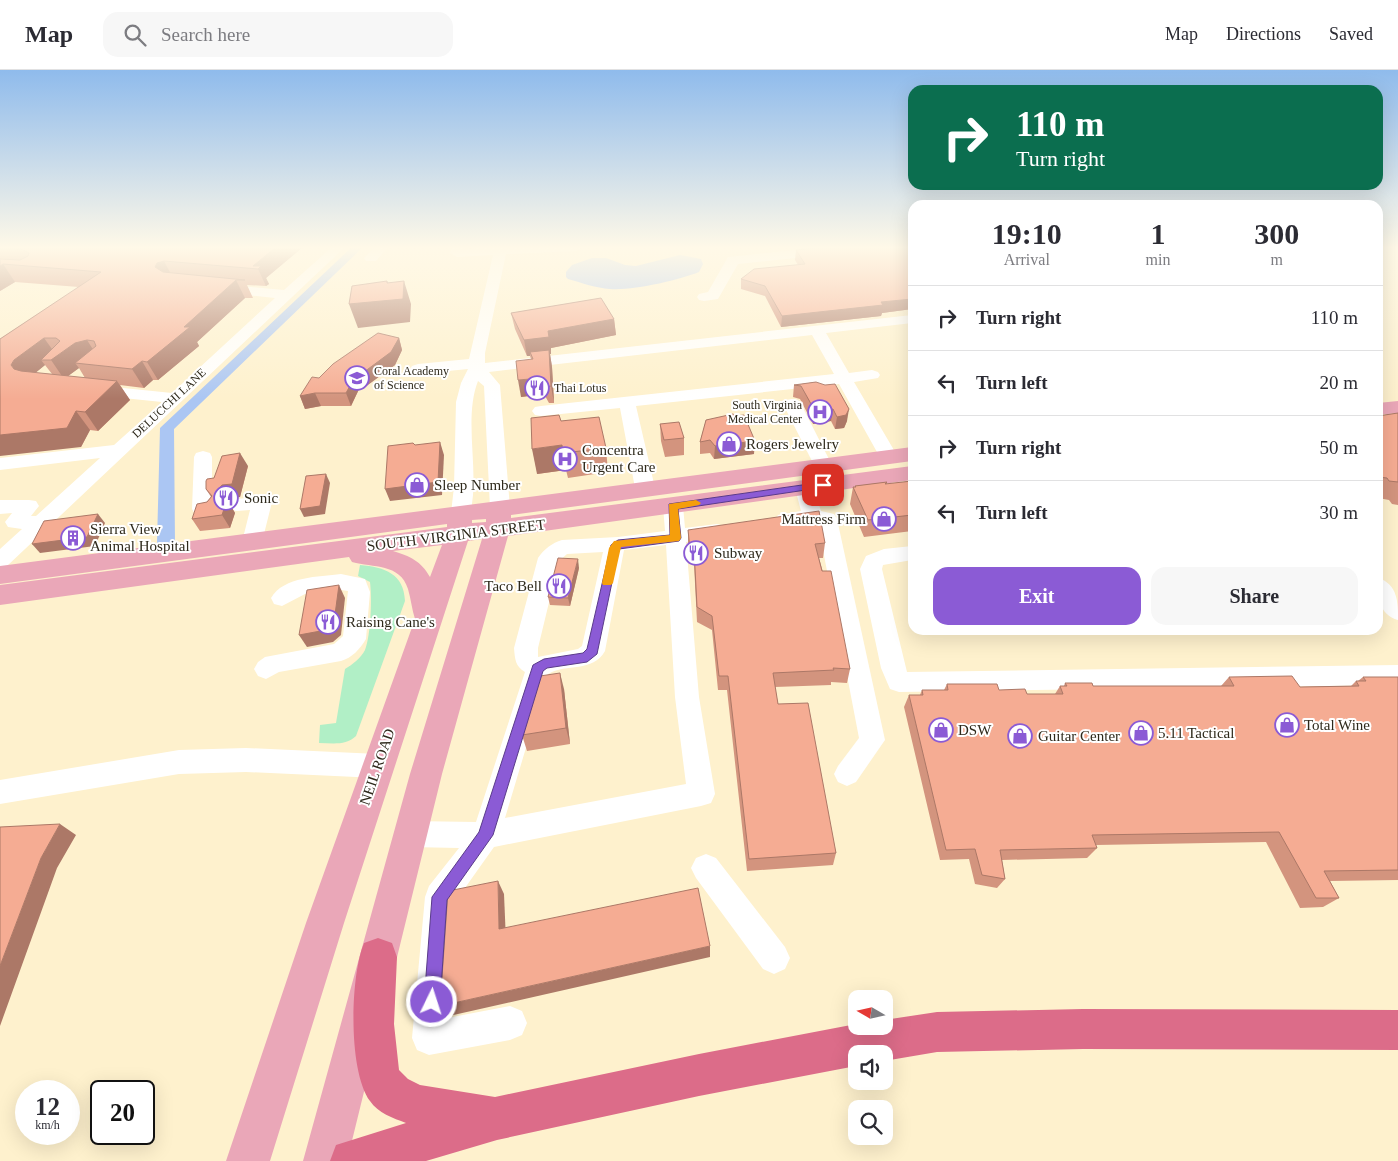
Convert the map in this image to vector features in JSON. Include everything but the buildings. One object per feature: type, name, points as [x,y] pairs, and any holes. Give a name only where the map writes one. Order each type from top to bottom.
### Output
[{"type":"highway","points":[[378,957],[374,1044],[376,1067],[383,1084],[396,1096],[414,1105],[497,1118]]},
{"type":"highway","points":[[352,1161],[497,1118],[851,1046],[937,1032],[1083,1029],[1398,1030]]},
{"type":"main road","points":[[1383,393],[1398,391]]},
{"type":"main road","points":[[1383,408],[1398,407]]},
{"type":"main road","name":"SOUTH VIRGINIA STREET","points":[[499,518],[644,488],[901,455]]},
{"type":"main road","name":"SOUTH VIRGINIA STREET","points":[[0,575],[252,542],[499,518],[673,506],[908,474]]},
{"type":"main road","points":[[325,1161],[410,834],[455,668],[499,518]]},
{"type":"main road","name":"SOUTH VIRGINIA STREET","points":[[0,594],[318,553],[460,523]]},
{"type":"main road","name":"NEIL ROAD","points":[[248,1161],[460,523]]},
{"type":"main road","points":[[318,553],[387,558],[402,562],[412,569],[418,578],[424,594],[428,618]]},
{"type":"street","name":"DELUCCHI LANE","points":[[0,561],[284,298]]},
{"type":"street","name":"NEIL ROAD","points":[[460,523],[464,487],[464,402],[476,366],[489,298]]},
{"type":"street","points":[[418,369],[476,366],[908,319]]},
{"type":"street","points":[[816,329],[845,378],[901,455]]},
{"type":"street","points":[[476,366],[492,385],[499,518]]},
{"type":"street","points":[[541,411],[872,376]]},
{"type":"street","points":[[78,388],[175,398]]},
{"type":"street","points":[[627,402],[644,488]]},
{"type":"street","points":[[792,404],[823,465]]},
{"type":"street","points":[[0,464],[119,450]]},
{"type":"street","points":[[203,457],[202,509],[208,508]]},
{"type":"street","points":[[805,488],[812,516]]},
{"type":"street","points":[[237,505],[262,502],[252,542]]},
{"type":"street","points":[[0,507],[29,506],[7,528]]},
{"type":"street","points":[[410,834],[486,835],[701,794],[687,697],[673,506]]},
{"type":"street","points":[[763,524],[812,516],[827,519],[872,740],[847,774]]},
{"type":"street","points":[[7,528],[40,524]]},
{"type":"street","points":[[538,668],[527,662],[526,648],[549,558],[562,547],[618,544],[734,529]]},
{"type":"street","points":[[510,1023],[429,1038],[440,897],[486,835],[538,668],[544,664],[587,657],[593,651],[614,548],[618,544]]},
{"type":"street","points":[[908,553],[884,556],[873,561],[871,569],[893,668],[899,682],[1398,676]]},
{"type":"street","points":[[266,669],[273,664],[341,652],[354,639],[359,592],[357,585],[341,582],[300,588],[282,598]]},
{"type":"street","points":[[1383,592],[1398,612]]},
{"type":"street","points":[[0,792],[179,762],[246,760],[378,766]]},
{"type":"street","points":[[706,868],[774,958]]},
{"type":"green space","points":[[360,565],[385,570],[397,578],[404,592],[405,601],[356,736],[343,743],[319,743],[320,725],[336,723],[345,669],[361,656],[365,650],[369,635],[371,616],[370,582],[358,576]]},
{"type":"waterway","points":[[166,543],[167,428],[304,298]]},
{"type":"slow traffic","points":[[607,583],[614,548],[618,544],[675,538],[673,506],[696,503]]},
{"type":"place","name":"Coral Academy of Science","points":[[357,378]]},
{"type":"place","name":"Thai Lotus","points":[[537,388]]},
{"type":"place","name":"South Virginia Medical Center","points":[[820,412]]},
{"type":"place","name":"Rogers Jewelry","points":[[729,444]]},
{"type":"place","name":"Concentra Urgent Care","points":[[565,459]]},
{"type":"place","name":"Sleep Number","points":[[417,485]]},
{"type":"place","name":"Sonic","points":[[226,498]]},
{"type":"place","name":"Mattress Firm","points":[[884,519]]},
{"type":"place","name":"Sierra View Animal Hospital","points":[[73,538]]},
{"type":"place","name":"Subway","points":[[696,553]]},
{"type":"place","name":"Taco Bell","points":[[559,586]]},
{"type":"place","name":"Raising Cane's","points":[[328,622]]},
{"type":"place","name":"Total Wine","points":[[1287,725]]},
{"type":"place","name":"DSW","points":[[941,730]]},
{"type":"place","name":"5.11 Tactical","points":[[1141,733]]},
{"type":"place","name":"Guitar Center","points":[[1020,736]]},
{"type":"route","points":[[432,1002],[440,897],[486,835],[538,668],[544,664],[587,657],[593,651],[614,548],[618,544],[675,538],[673,506],[823,485]]}]
